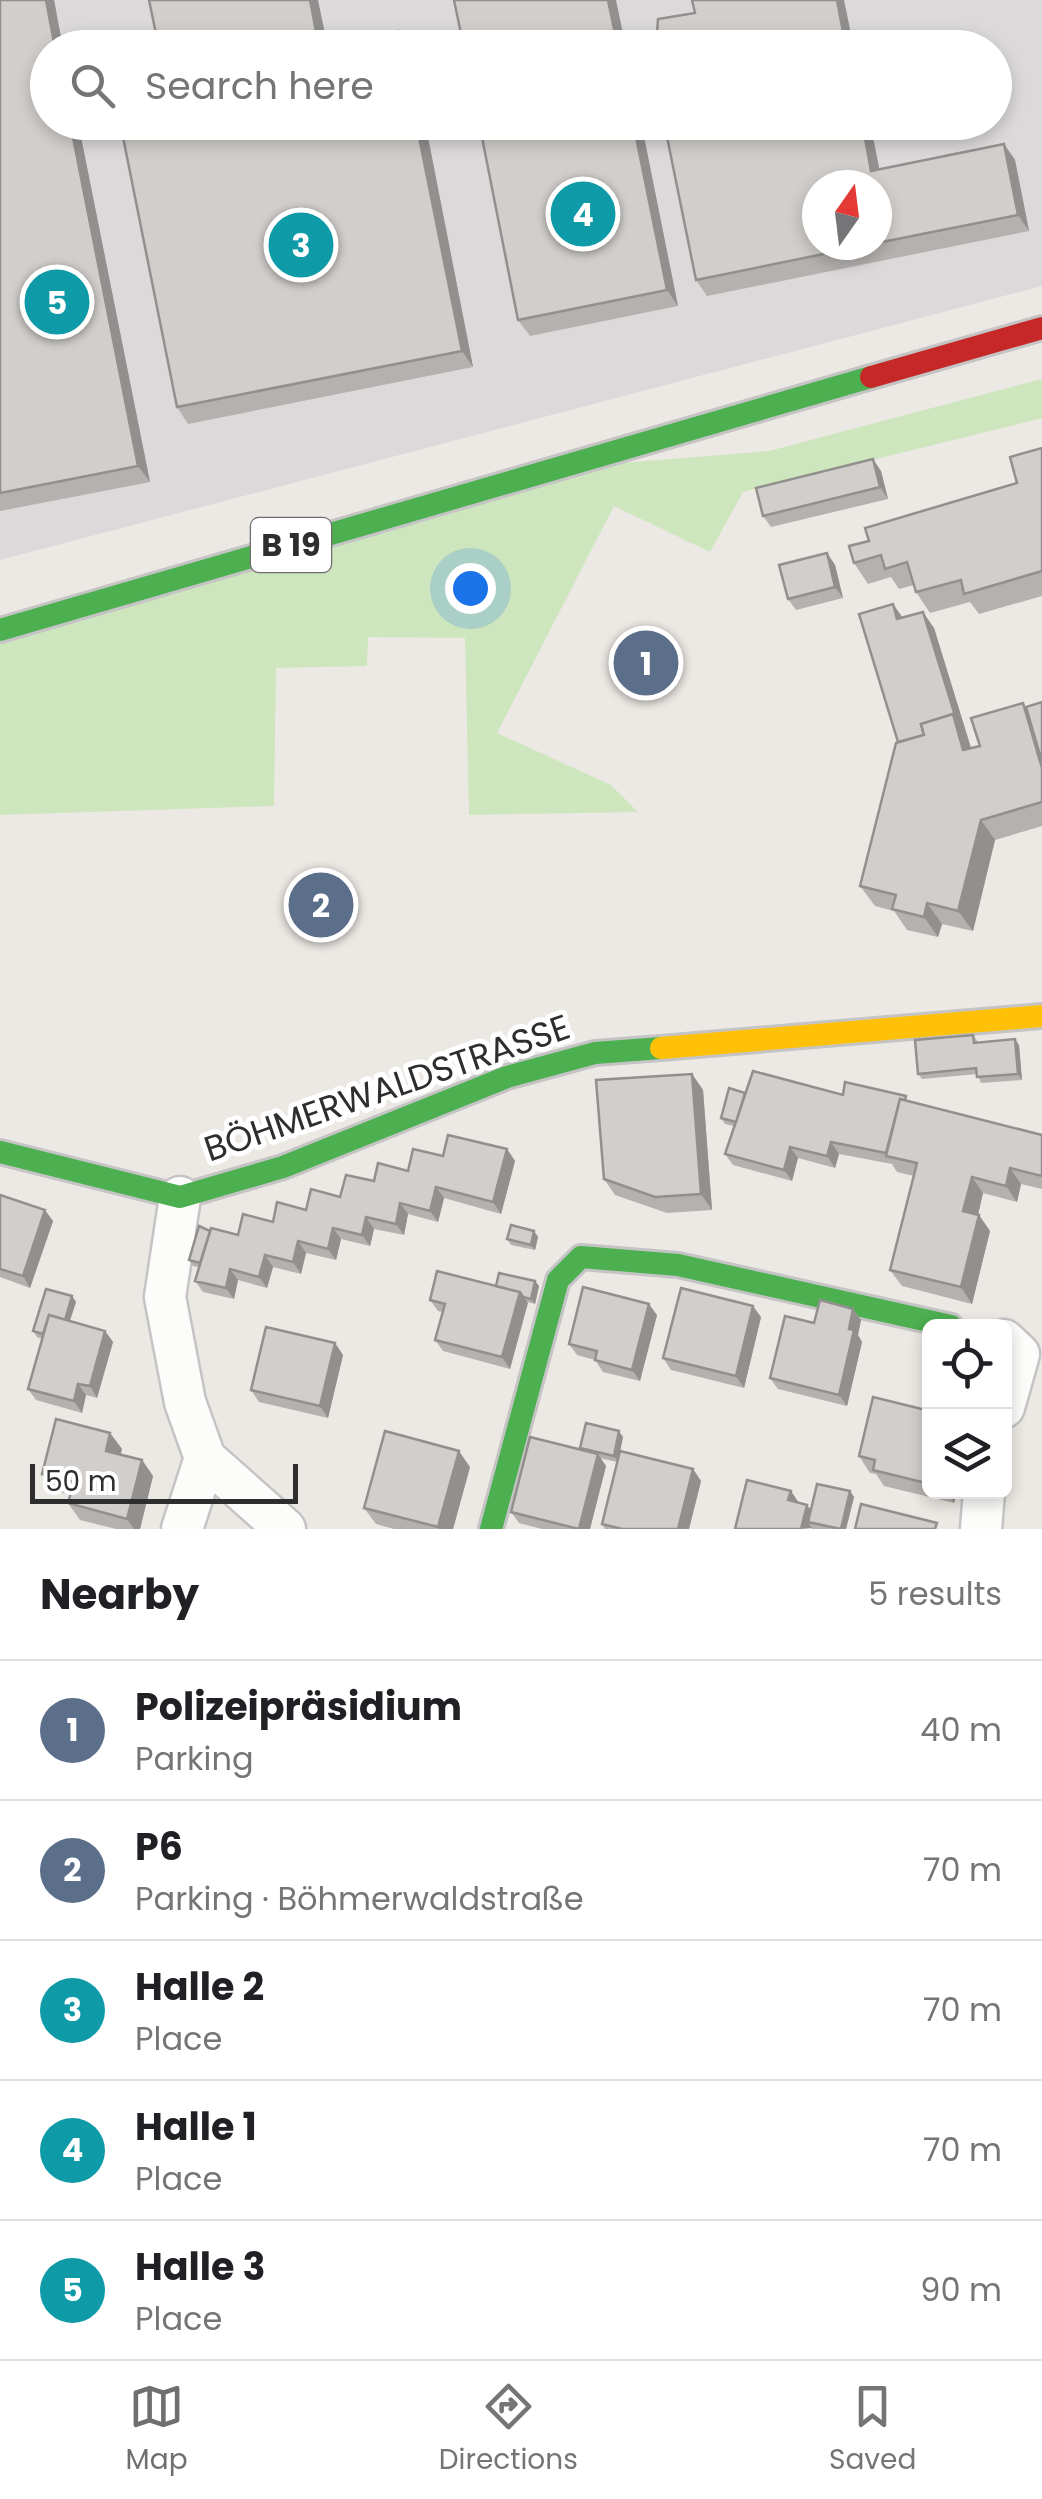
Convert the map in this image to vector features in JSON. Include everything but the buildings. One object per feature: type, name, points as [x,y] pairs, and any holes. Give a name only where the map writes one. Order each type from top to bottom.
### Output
[{"type":"main road","name":"B 19","points":[[0,630],[1042,328]]},
{"type":"main road","name":"BÖHMERWALDSTRASSE","points":[[0,1152],[180,1197],[283,1167],[506,1077],[595,1052],[1042,1016]]},
{"type":"main road","points":[[491,1529],[558,1280],[581,1257],[678,1265],[922,1320]]},
{"type":"street","points":[[180,1197],[165,1297],[185,1402],[205,1458],[285,1529]]},
{"type":"street","points":[[1012,1348],[1018,1354],[1012,1377]]},
{"type":"street","points":[[182,1529],[205,1458]]},
{"type":"street","points":[[981,1529],[983,1499]]},
{"type":"shaded area","points":[[0,0],[1042,0],[1042,286],[0,560]]},
{"type":"green space","points":[[1042,379],[1042,418],[743,492],[710,552],[614,506],[497,733],[611,785],[638,812],[469,815],[465,638],[368,637],[367,666],[276,668],[274,806],[0,815],[0,638],[583,466],[769,451]]},
{"type":"traffic: fast","points":[[0,630],[871,377]]},
{"type":"traffic: fast","points":[[0,1152],[180,1197],[283,1167],[507,1077],[595,1053],[661,1048]]},
{"type":"traffic: fast","points":[[491,1529],[558,1280],[581,1257],[678,1265],[922,1320]]},
{"type":"traffic: slow","points":[[661,1048],[1042,1016]]},
{"type":"traffic: jam","points":[[871,377],[1042,328]]},
{"type":"place","name":"Halle 1","points":[[583,214]]},
{"type":"place","name":"Halle 2","points":[[301,245]]},
{"type":"place","name":"Halle 3","points":[[57,302]]},
{"type":"place","name":"Polizeipräsidium","points":[[646,663]]},
{"type":"place","name":"P6","points":[[321,905]]}]
